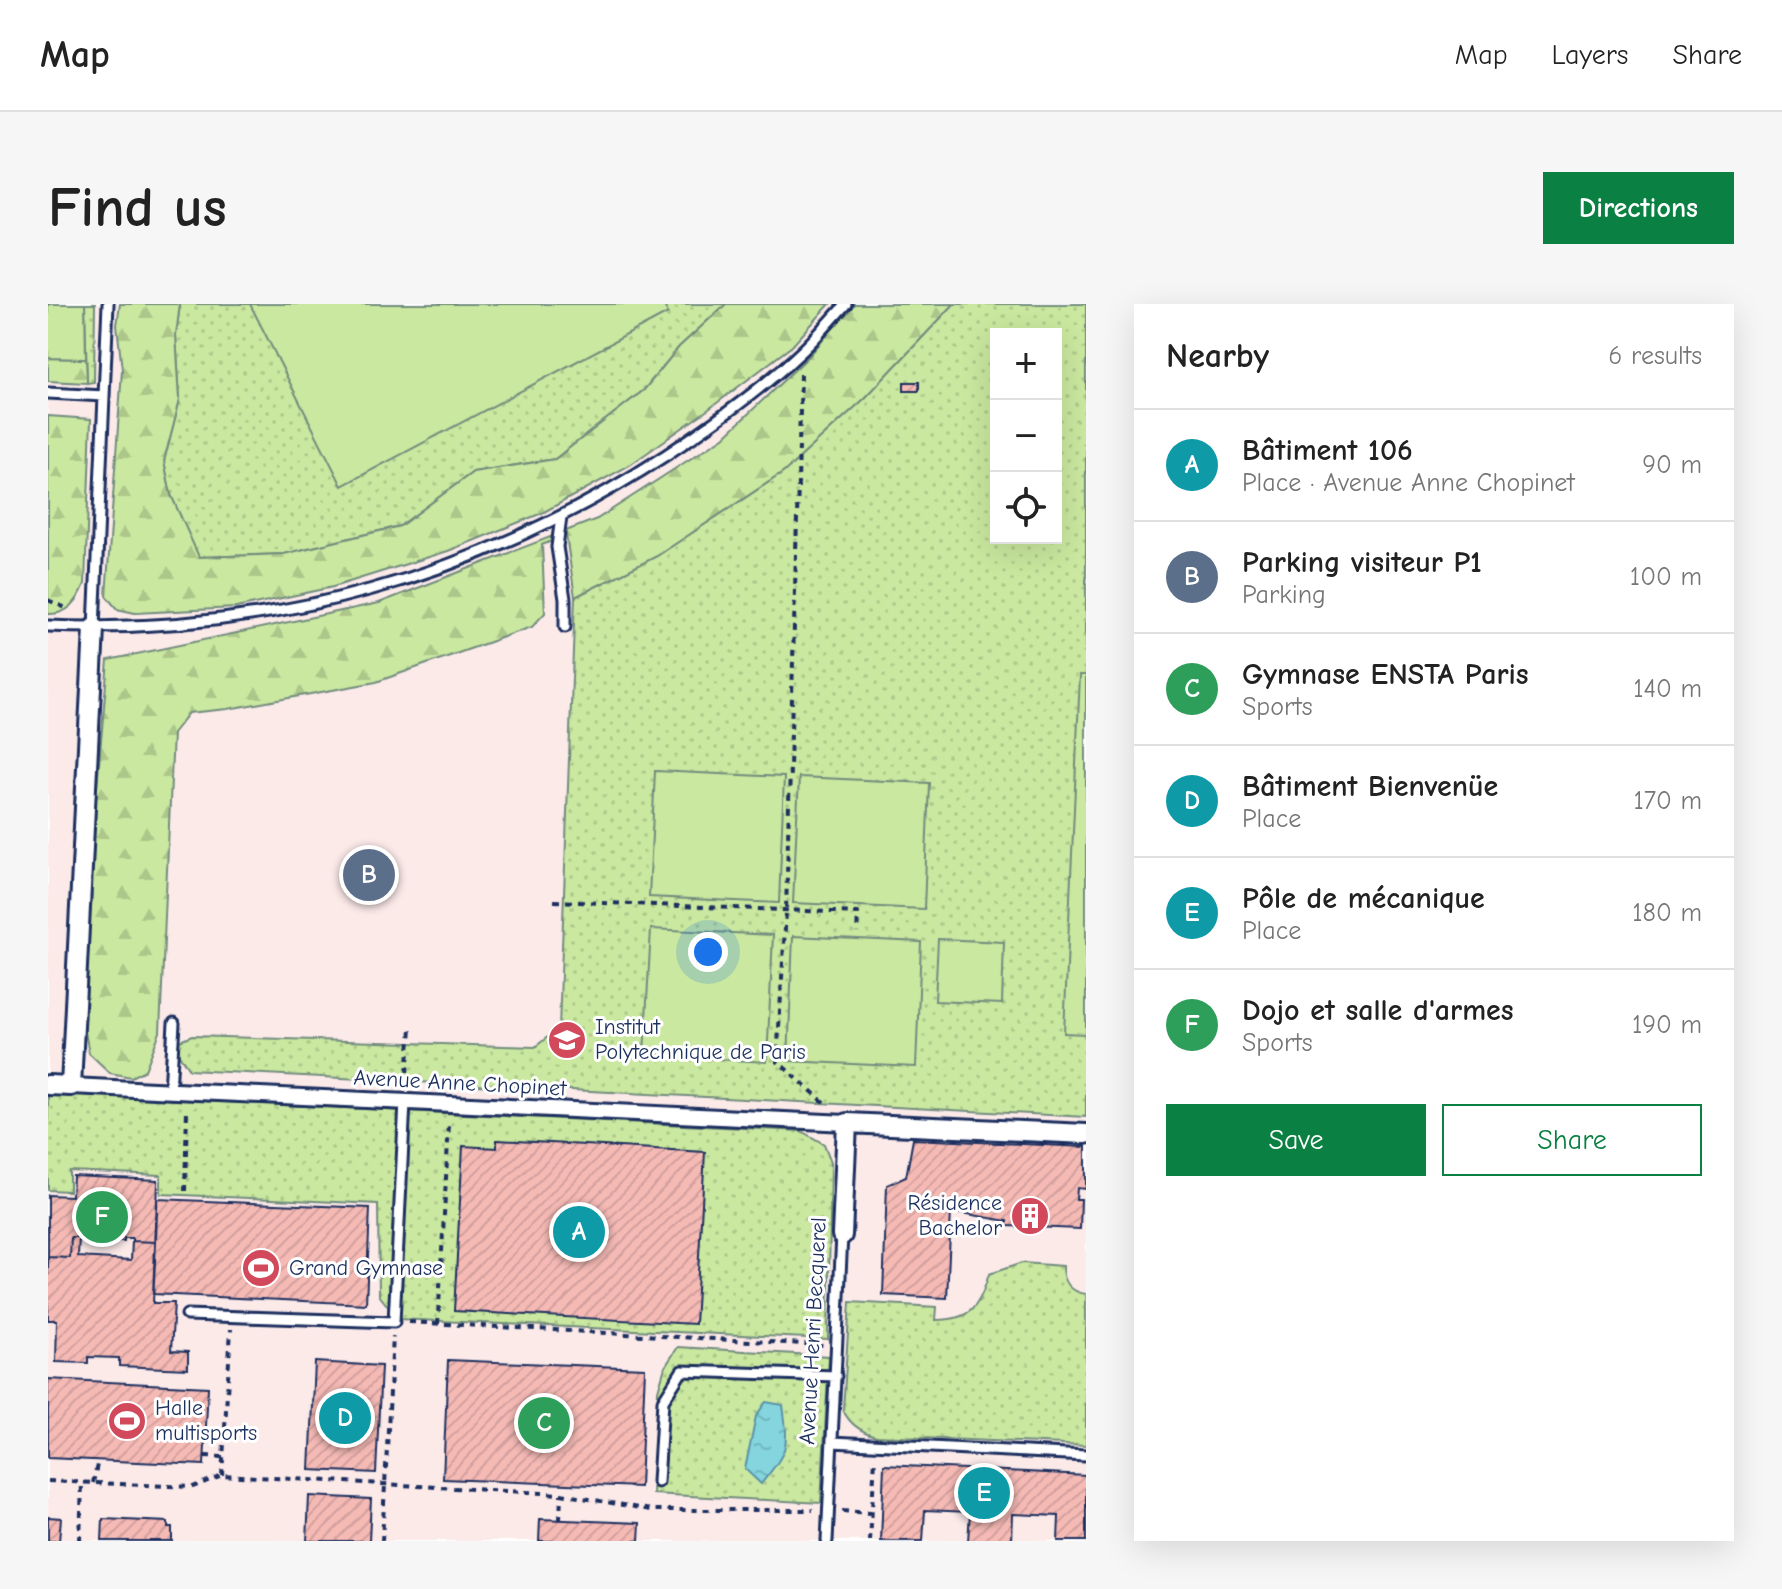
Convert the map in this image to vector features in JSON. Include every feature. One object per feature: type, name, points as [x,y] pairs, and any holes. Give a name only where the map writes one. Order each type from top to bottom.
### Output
[{"type":"street","points":[[48,1085],[71,1086],[94,628]]},
{"type":"street","name":"Avenue Anne Chopinet","points":[[71,1086],[847,1123]]},
{"type":"street","points":[[847,1123],[1086,1134]]},
{"type":"street","name":"Avenue Henri Becquerel","points":[[842,1235],[847,1123]]},
{"type":"lane","points":[[94,628],[108,304]]},
{"type":"lane","points":[[48,626],[94,628],[236,619],[304,607],[393,585],[503,545],[561,517],[691,439],[802,352],[846,304]]},
{"type":"lane","points":[[48,393],[104,396]]},
{"type":"lane","points":[[561,517],[557,547],[565,599],[565,627]]},
{"type":"lane","points":[[170,1091],[174,1023]]},
{"type":"lane","points":[[187,1315],[394,1322],[405,1102]]},
{"type":"lane","name":"Avenue Henri Becquerel","points":[[827,1541],[842,1235]]},
{"type":"lane","points":[[658,1482],[663,1401],[682,1371],[836,1376]]},
{"type":"lane","points":[[832,1442],[1086,1455]]},
{"type":"path","points":[[802,352],[786,911],[777,1061],[847,1123]]},
{"type":"path","points":[[554,901],[858,913],[857,933]]},
{"type":"path","points":[[405,1102],[411,1029]]},
{"type":"path","points":[[185,1191],[188,1092]]},
{"type":"path","points":[[438,1324],[450,1104]]},
{"type":"path","points":[[222,1475],[232,1316]]},
{"type":"path","points":[[382,1541],[394,1322],[837,1346]]},
{"type":"path","points":[[870,1541],[875,1444]]},
{"type":"path","points":[[205,1456],[223,1457]]},
{"type":"path","points":[[93,1483],[98,1460]]},
{"type":"path","points":[[48,1481],[193,1487],[222,1475],[561,1494],[651,1510],[828,1510],[871,1513]]},
{"type":"path","points":[[80,1541],[82,1483]]},
{"type":"path","points":[[560,1520],[561,1494]]},
{"type":"shaded area","name":"Institut Polytechnique de Paris","points":[[48,304],[1086,304],[1086,1541],[48,1541]]},
{"type":"green space","points":[[48,304],[85,304],[86,359],[48,358]]},
{"type":"green space","points":[[85,304],[95,304],[94,382],[87,383]]},
{"type":"green space","points":[[120,304],[180,304],[176,335],[180,399],[164,461],[171,495],[199,557],[284,554],[400,526],[473,472],[555,459],[644,390],[679,347],[726,304],[830,304],[792,346],[709,409],[630,465],[542,513],[448,551],[333,587],[236,608],[135,613],[117,609],[106,596],[122,370],[117,325]]},
{"type":"green space","points":[[180,304],[726,304],[679,347],[644,390],[555,459],[473,472],[400,526],[284,554],[198,557],[171,495],[164,461],[180,399],[176,335]]},
{"type":"green space","points":[[250,304],[663,304],[668,313],[342,486]]},
{"type":"green space","points":[[854,304],[954,304],[865,398],[784,472],[657,556],[575,597],[566,535],[542,545],[545,613],[532,627],[376,682],[228,709],[189,713],[173,733],[160,1032],[145,1070],[131,1077],[110,1073],[89,1053],[84,1027],[94,822],[108,660],[379,603],[597,519],[724,437],[809,356]]},
{"type":"green space","points":[[954,304],[1086,304],[1086,1117],[189,1070],[172,1044],[192,1036],[535,1047],[559,1028],[575,597],[657,556],[784,472],[865,398]]},
{"type":"green space","points":[[48,358],[86,359],[87,383],[48,381]]},
{"type":"green space","points":[[48,416],[91,419],[85,584],[71,606],[55,614],[48,614]]},
{"type":"green space","points":[[1080,675],[1086,675],[1086,1034],[1064,1033]]},
{"type":"green space","points":[[655,771],[784,777],[779,903],[649,897]]},
{"type":"green space","points":[[799,777],[929,783],[924,909],[793,903]]},
{"type":"green space","points":[[651,929],[773,935],[767,1062],[644,1055]]},
{"type":"green space","points":[[793,936],[921,942],[916,1067],[788,1061]]},
{"type":"green space","points":[[938,939],[1004,942],[1002,1004],[935,1001]]},
{"type":"green space","points":[[48,1093],[801,1131],[824,1144],[831,1162],[828,1339],[398,1319],[379,1295],[378,1204],[161,1194],[161,1175],[69,1171],[69,1191],[48,1190]]},
{"type":"green space","points":[[1022,1263],[1063,1266],[1068,1285],[1086,1294],[1086,1445],[876,1436],[853,1424],[843,1410],[850,1302],[937,1307],[936,1320],[958,1317],[977,1303],[989,1274]]},
{"type":"green space","points":[[678,1347],[829,1356],[821,1503],[653,1494],[658,1391],[665,1367]]},
{"type":"water","points":[[766,1402],[783,1405],[786,1440],[777,1464],[761,1484],[745,1469],[756,1416]]},
{"type":"building","points":[[904,382],[919,382],[919,391],[904,391]]},
{"type":"building","name":"Résidence Bachelor","points":[[913,1139],[1086,1147],[1086,1189],[1077,1188],[1076,1199],[1081,1199],[1080,1229],[1007,1226],[1007,1221],[951,1211],[947,1298],[883,1295],[887,1185],[906,1177]]},
{"type":"building","points":[[497,1140],[705,1152],[695,1324],[454,1311],[463,1146],[497,1148]]},
{"type":"building","points":[[73,1176],[158,1180],[156,1242],[132,1241],[132,1238],[124,1238],[124,1241],[101,1237],[84,1239],[84,1236],[79,1236],[71,1238],[70,1258],[48,1257],[48,1195],[72,1196]]},
{"type":"building","name":"Grand Gymnase","points":[[157,1199],[370,1208],[366,1304],[153,1294]]},
{"type":"building","points":[[71,1238],[79,1238],[78,1257],[131,1260],[132,1241],[156,1242],[153,1303],[174,1303],[171,1351],[188,1352],[188,1369],[119,1366],[119,1358],[88,1357],[88,1363],[56,1362],[57,1320],[48,1320],[48,1257],[70,1258]]},
{"type":"building","points":[[448,1360],[645,1368],[640,1487],[443,1479]]},
{"type":"building","points":[[315,1362],[381,1366],[376,1473],[310,1470]]},
{"type":"building","name":"Halle multisports","points":[[48,1379],[208,1387],[204,1465],[48,1458]]},
{"type":"building","points":[[884,1465],[1086,1475],[1086,1541],[1058,1541],[1059,1516],[1013,1514],[1012,1541],[968,1541],[970,1512],[925,1510],[923,1541],[881,1541]]},
{"type":"building","points":[[309,1496],[371,1499],[369,1541],[307,1541]]},
{"type":"building","points":[[48,1517],[61,1518],[59,1541],[48,1541]]},
{"type":"building","points":[[103,1519],[168,1522],[168,1527],[172,1527],[172,1541],[102,1541]]},
{"type":"building","points":[[540,1519],[640,1523],[639,1541],[539,1541]]},
{"type":"place","name":"Parking visiteur P1","points":[[369,875]]},
{"type":"place","name":"Institut Polytechnique de Paris","points":[[567,1040]]},
{"type":"place","name":"Résidence Bachelor","points":[[1030,1216]]},
{"type":"place","name":"Dojo et salle d'armes","points":[[102,1217]]},
{"type":"place","name":"Bâtiment 106","points":[[579,1232]]},
{"type":"place","name":"Grand Gymnase","points":[[261,1268]]},
{"type":"place","name":"Bâtiment Bienvenüe","points":[[345,1418]]},
{"type":"place","name":"Halle multisports","points":[[127,1421]]},
{"type":"place","name":"Gymnase ENSTA Paris","points":[[544,1423]]},
{"type":"place","name":"Pôle de mécanique","points":[[984,1493]]}]
